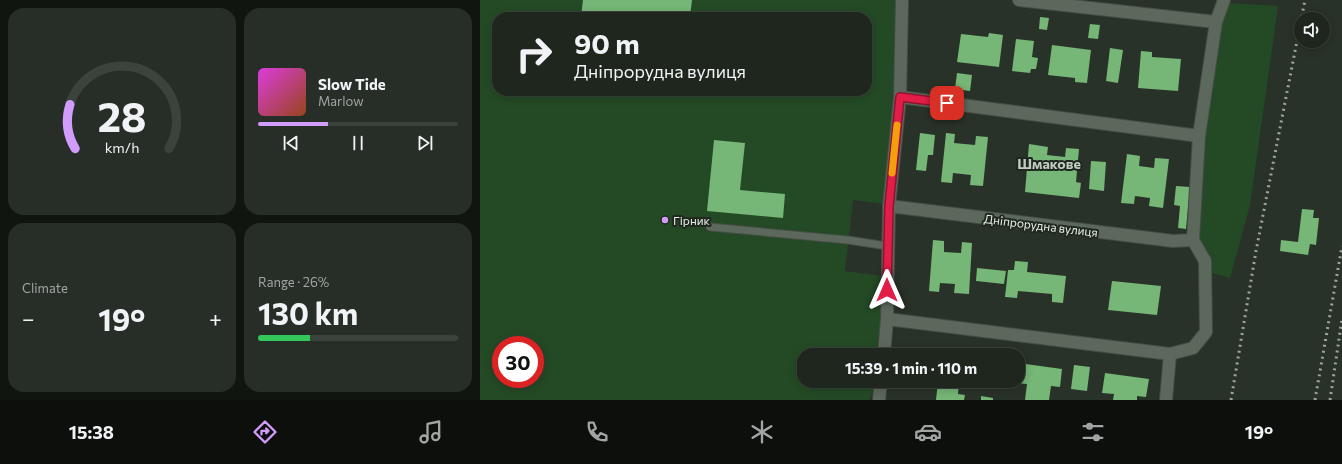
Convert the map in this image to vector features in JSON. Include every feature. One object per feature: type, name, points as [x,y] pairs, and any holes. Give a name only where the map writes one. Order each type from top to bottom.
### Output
[{"type":"street","points":[[885,348],[887,319],[887,246],[889,206],[900,97],[902,0]]},
{"type":"street","points":[[1019,0],[1216,22]]},
{"type":"street","points":[[887,319],[1170,354],[1193,348],[1206,332],[1205,261],[1193,240],[1199,136],[1216,22],[1224,0]]},
{"type":"street","points":[[900,97],[1199,136]]},
{"type":"street","name":"Дніпрорудна вулиця","points":[[889,206],[1173,241],[1193,240]]},
{"type":"street","points":[[1166,400],[1170,354]]},
{"type":"street","points":[[879,400],[880,388]]},
{"type":"lane","points":[[710,227],[848,240],[887,246]]},
{"type":"green space","name":"Гірник","points":[[480,0],[897,0],[895,94],[885,204],[853,200],[845,271],[881,276],[881,325],[878,348],[797,348],[797,388],[873,388],[869,400],[480,400]]},
{"type":"green space","points":[[1230,3],[1278,6],[1250,205],[1230,278],[1208,272],[1200,240],[1203,136],[1222,24]]},
{"type":"building","points":[[583,0],[692,0],[691,12],[582,12]]},
{"type":"building","points":[[1040,17],[1049,18],[1047,30],[1039,29]]},
{"type":"building","points":[[1090,24],[1100,25],[1098,39],[1088,38]]},
{"type":"building","points":[[989,33],[1003,35],[999,67],[957,62],[961,34],[988,37]]},
{"type":"building","points":[[1016,39],[1034,41],[1032,57],[1038,58],[1036,69],[1031,69],[1030,73],[1012,71]]},
{"type":"building","points":[[1052,45],[1091,50],[1087,83],[1075,82],[1075,78],[1048,75]]},
{"type":"building","points":[[1110,48],[1123,50],[1118,83],[1106,81]]},
{"type":"building","points":[[1141,51],[1152,52],[1152,57],[1181,59],[1178,91],[1138,88]]},
{"type":"building","points":[[957,73],[972,75],[970,91],[955,89]]},
{"type":"building","points":[[920,133],[935,135],[933,155],[928,155],[926,171],[916,170]]},
{"type":"building","points":[[946,133],[955,134],[954,143],[975,145],[976,136],[988,137],[983,186],[970,185],[971,175],[953,173],[952,183],[941,182]]},
{"type":"building","points":[[714,140],[745,143],[740,190],[785,194],[783,218],[707,211]]},
{"type":"building","points":[[1029,144],[1048,147],[1047,155],[1065,157],[1066,148],[1079,149],[1076,182],[1081,183],[1079,198],[1025,192]]},
{"type":"building","points":[[1127,154],[1140,156],[1139,166],[1154,168],[1155,158],[1169,159],[1163,208],[1149,206],[1150,198],[1135,196],[1134,204],[1121,203]]},
{"type":"building","points":[[1091,161],[1106,162],[1104,191],[1089,189]]},
{"type":"building","points":[[1176,186],[1190,187],[1186,229],[1178,228],[1180,206],[1174,205]]},
{"type":"building","points":[[1302,209],[1314,210],[1313,218],[1319,218],[1316,245],[1310,244],[1308,255],[1280,251],[1281,240],[1298,242]]},
{"type":"building","points":[[933,240],[944,241],[944,252],[961,253],[962,242],[972,243],[969,294],[954,293],[955,284],[940,283],[939,292],[929,291]]},
{"type":"building","points":[[1015,261],[1028,262],[1027,272],[1066,276],[1063,303],[1052,302],[1052,294],[1018,291],[1017,298],[1005,297],[1008,270],[1014,270]]},
{"type":"building","points":[[977,268],[1006,271],[1004,284],[976,281]]},
{"type":"building","points":[[1112,281],[1161,286],[1157,315],[1108,310]]},
{"type":"building","points":[[1025,364],[1062,369],[1060,387],[1051,386],[1049,400],[1025,400],[1027,384],[1025,384]]},
{"type":"building","points":[[1074,365],[1090,367],[1087,391],[1071,389]]},
{"type":"building","points":[[1105,373],[1149,379],[1146,397],[1137,396],[1137,400],[1113,400],[1114,394],[1102,393]]},
{"type":"building","points":[[937,388],[958,388],[958,394],[965,395],[964,400],[936,400]]},
{"type":"building","points":[[981,396],[993,398],[993,400],[981,400]]},
{"type":"railway","points":[[1231,400],[1256,251],[1305,0]]},
{"type":"railway","points":[[1315,400],[1342,246]]},
{"type":"railway","points":[[1330,400],[1342,319]]},
{"type":"slow traffic","points":[[892,173],[897,125]]},
{"type":"place","name":"Гірник","points":[[665,220]]},
{"type":"district","name":"Шмакове","points":[[1049,163]]},
{"type":"route","points":[[887,290],[889,206],[900,97],[947,103]]}]
